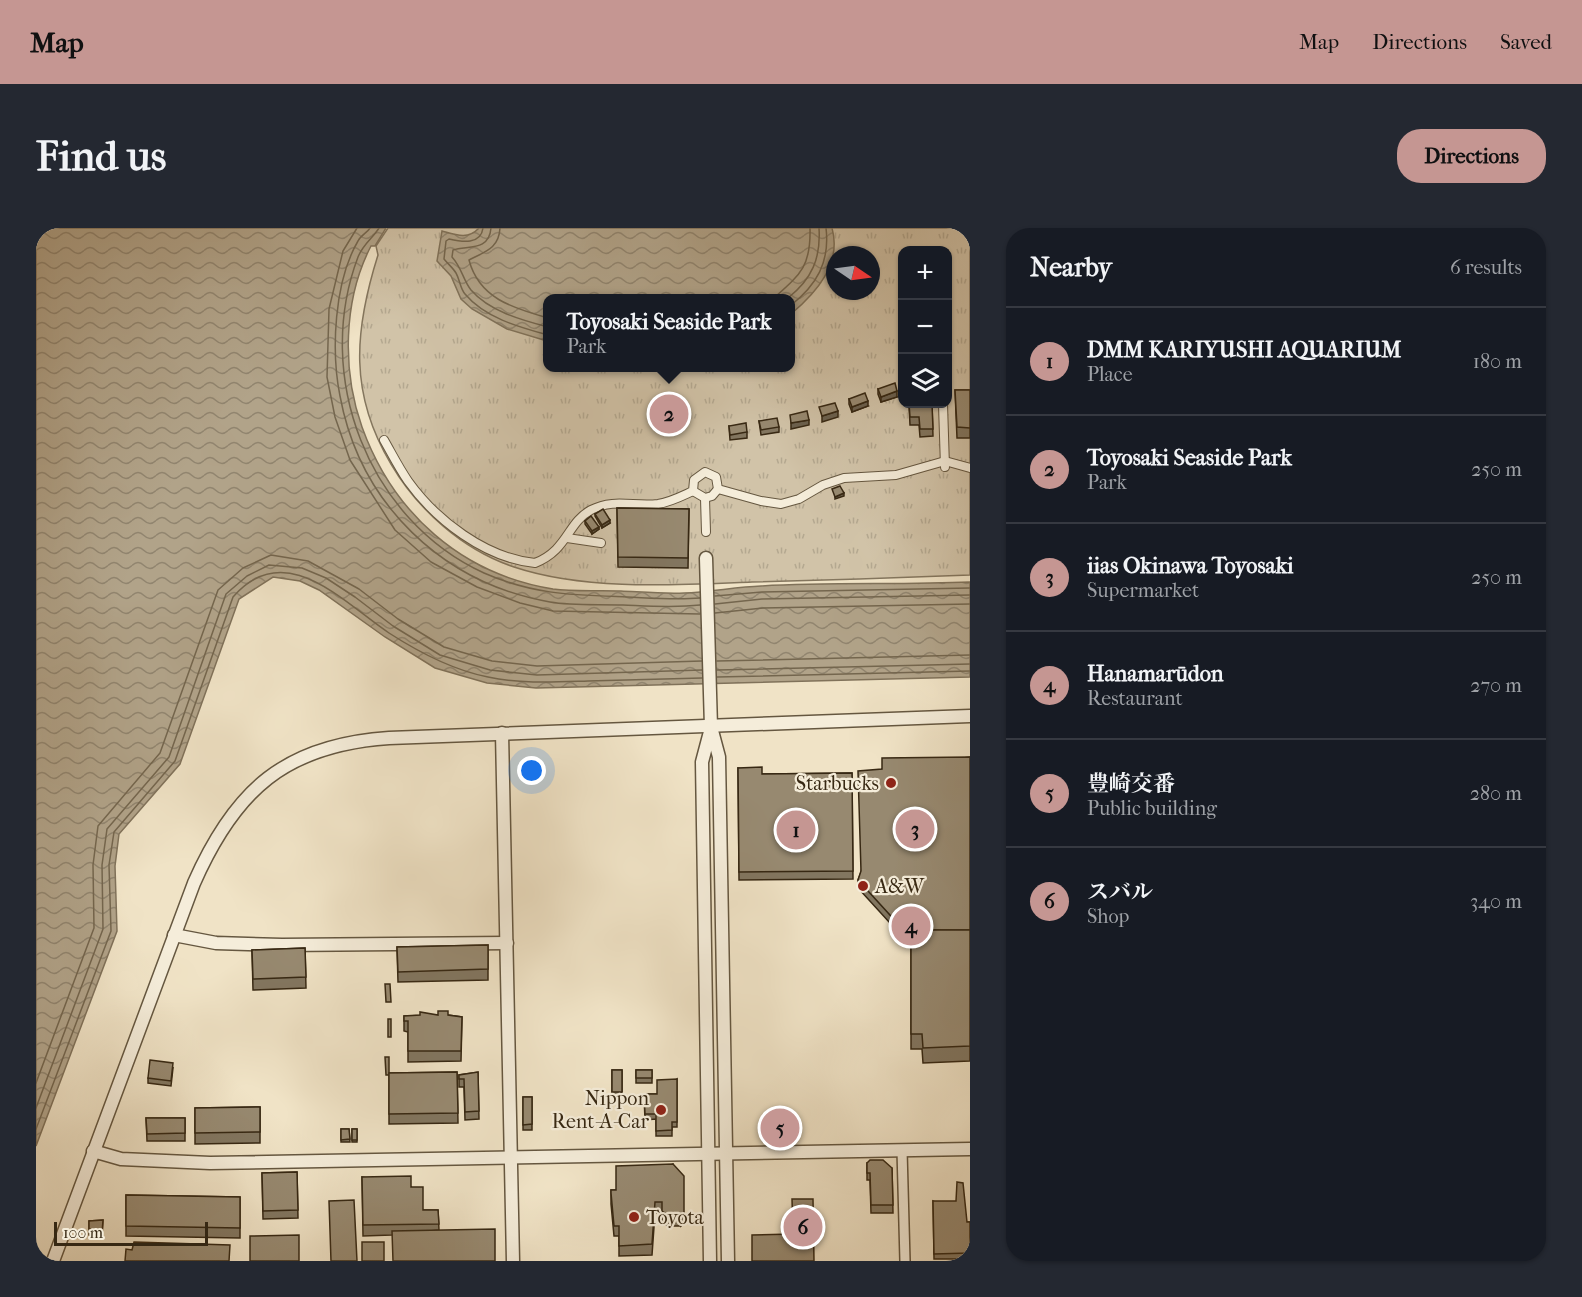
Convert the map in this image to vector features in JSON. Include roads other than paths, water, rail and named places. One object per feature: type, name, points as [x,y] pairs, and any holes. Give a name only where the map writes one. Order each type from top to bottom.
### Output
[{"type":"street","points":[[944,408],[945,464]]},
{"type":"street","points":[[384,440],[418,495],[440,517],[482,545],[511,558],[535,563],[547,558],[567,538],[580,519],[599,507],[625,502],[660,504],[693,491]]},
{"type":"street","points":[[718,489],[780,504],[799,499],[823,485],[844,478],[896,475],[945,464],[970,468]]},
{"type":"street","points":[[693,491],[694,480],[705,472],[716,477],[718,489]]},
{"type":"street","points":[[693,491],[705,498],[712,496],[718,489]]},
{"type":"street","points":[[705,498],[706,532]]},
{"type":"street","points":[[567,538],[601,543]]},
{"type":"street","points":[[706,558],[711,727],[719,758],[728,1261]]},
{"type":"street","points":[[53,1261],[194,883],[219,831],[247,796],[286,766],[327,748],[356,741],[502,733],[970,716]]},
{"type":"street","points":[[710,1261],[702,762],[711,727]]},
{"type":"street","points":[[502,733],[513,1261]]},
{"type":"street","points":[[174,935],[216,943],[282,945],[507,943]]},
{"type":"street","points":[[93,1151],[121,1160],[210,1163],[970,1149]]},
{"type":"street","points":[[902,1150],[905,1261]]},
{"type":"water","points":[[36,228],[386,228],[375,246],[371,246],[355,289],[348,336],[351,383],[362,427],[375,458],[392,486],[412,512],[435,535],[460,554],[489,569],[520,581],[561,590],[676,593],[787,585],[970,582],[970,677],[536,688],[487,683],[435,668],[385,637],[319,590],[300,581],[273,577],[239,599],[180,764],[119,834],[115,866],[117,931],[36,1146]]},
{"type":"water","points":[[479,228],[832,228],[834,241],[834,246],[826,246],[825,277],[795,310],[795,294],[543,294],[543,340],[507,329],[472,309],[461,299],[451,276],[437,261],[442,231],[457,235],[471,234]]},
{"type":"place","name":"Toyosaki Seaside Park","points":[[669,414]]},
{"type":"place","name":"Starbucks","points":[[891,783]]},
{"type":"place","name":"iias Okinawa Toyosaki","points":[[915,829]]},
{"type":"place","name":"DMM KARIYUSHI AQUARIUM","points":[[796,830]]},
{"type":"place","name":"A&W","points":[[863,886]]},
{"type":"place","name":"Hanamarūdon","points":[[911,926]]},
{"type":"place","name":"Nippon Rent-A-Car","points":[[661,1110]]},
{"type":"place","name":"豊崎交番","points":[[780,1128]]},
{"type":"place","name":"Toyota","points":[[634,1217]]},
{"type":"place","name":"スバル","points":[[803,1227]]}]
